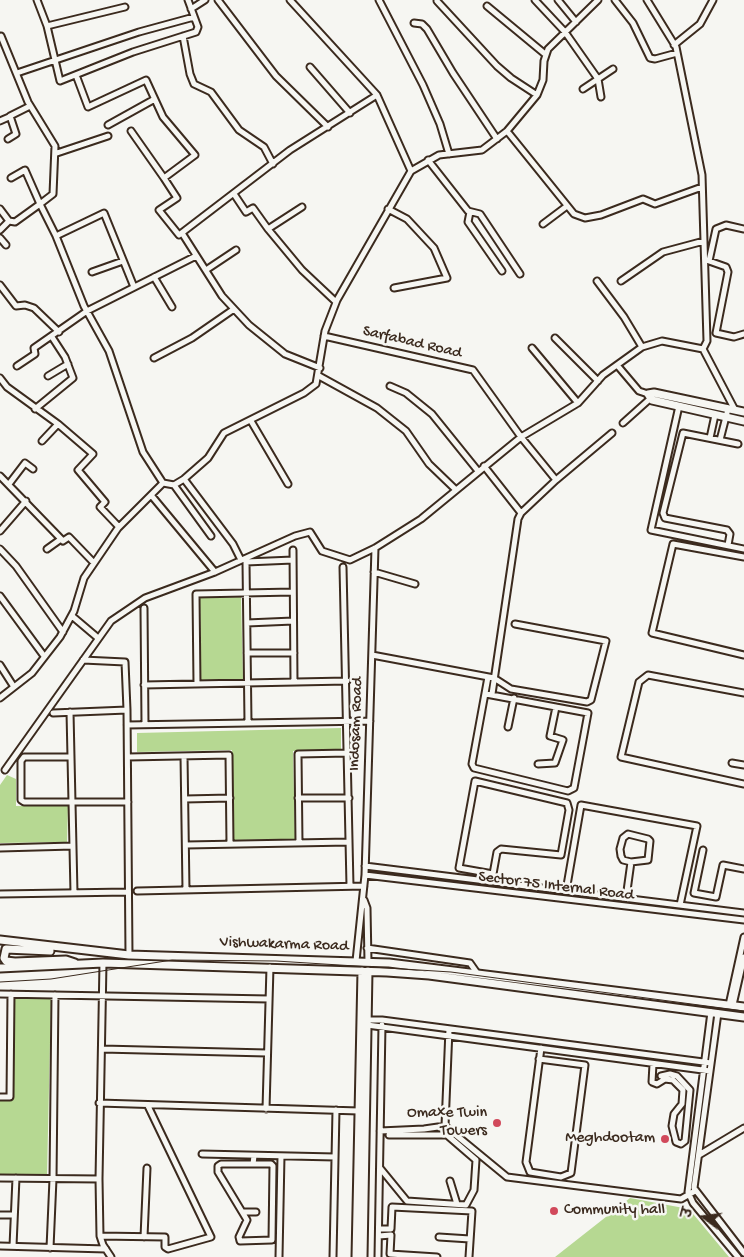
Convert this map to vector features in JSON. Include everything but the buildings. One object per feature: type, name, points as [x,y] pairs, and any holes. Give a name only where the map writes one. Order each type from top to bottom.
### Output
[{"type":"main road","points":[[651,396],[744,412]]},
{"type":"main road","points":[[651,396],[679,406],[744,421]]},
{"type":"main road","name":"Vishwakarma Road","points":[[0,940],[129,955],[368,962],[477,973],[744,1007]]},
{"type":"main road","points":[[76,950],[66,952],[14,948],[6,949],[4,958],[6,961],[15,962],[66,960],[77,964]]},
{"type":"main road","name":"Vishwakarma Road","points":[[0,968],[103,963],[365,971],[429,976],[744,1017]]},
{"type":"main road","points":[[363,1257],[367,1022],[365,971]]},
{"type":"main road","points":[[356,1257],[359,1111],[365,971]]},
{"type":"main road","points":[[567,985],[569,988],[567,994]]},
{"type":"main road","points":[[585,996],[583,990],[586,987]]},
{"type":"street","points":[[37,0],[47,26],[60,81],[133,52],[197,31],[188,0]]},
{"type":"street","points":[[192,9],[205,0]]},
{"type":"street","points":[[218,0],[276,76],[328,127]]},
{"type":"street","points":[[290,0],[377,95],[411,171]]},
{"type":"street","points":[[379,0],[423,86],[440,124],[450,154]]},
{"type":"street","points":[[536,0],[566,32],[598,79],[601,97]]},
{"type":"street","points":[[558,0],[576,22]]},
{"type":"street","points":[[174,486],[208,458],[224,433],[304,394],[316,384],[319,376],[324,336],[336,302],[411,171],[428,160],[450,154],[482,150],[507,131],[538,95],[543,80],[546,54],[598,0]]},
{"type":"street","points":[[615,0],[635,28],[650,58],[655,59],[677,53]]},
{"type":"street","points":[[647,0],[677,53],[702,175],[707,341],[703,349]]},
{"type":"street","points":[[674,45],[697,28],[713,0]]},
{"type":"street","points":[[437,1],[497,66],[511,78],[538,95]]},
{"type":"street","points":[[487,6],[546,54]]},
{"type":"street","points":[[47,26],[125,7]]},
{"type":"street","points":[[17,73],[139,32],[194,17]]},
{"type":"street","points":[[414,23],[422,24],[427,29],[453,74],[497,139]]},
{"type":"street","points":[[0,35],[30,106],[54,142],[57,153],[53,194],[18,220],[9,222],[0,230]]},
{"type":"street","points":[[183,36],[190,74],[194,84],[211,92],[239,130],[264,147],[273,164]]},
{"type":"street","points":[[310,67],[350,113]]},
{"type":"street","points":[[583,89],[612,69]]},
{"type":"street","points":[[76,75],[88,107],[146,80],[163,117],[194,155],[164,178]]},
{"type":"street","points":[[130,131],[177,198],[159,210],[179,236],[273,164],[377,95]]},
{"type":"street","points":[[108,125],[154,100]]},
{"type":"street","points":[[0,121],[30,106]]},
{"type":"street","points":[[8,139],[16,134],[11,129],[9,117]]},
{"type":"street","points":[[507,131],[574,214],[585,218],[601,215],[643,199],[655,204],[702,187]]},
{"type":"street","points":[[57,153],[108,136]]},
{"type":"street","points":[[428,160],[470,212],[480,214],[520,274]]},
{"type":"street","points":[[12,178],[25,170],[56,236],[87,311],[109,351],[143,452],[163,484],[174,486],[211,536]]},
{"type":"street","points":[[234,194],[246,212],[253,208],[302,270],[336,302]]},
{"type":"street","points":[[544,224],[567,206]]},
{"type":"street","points":[[268,229],[302,207]]},
{"type":"street","points":[[0,209],[9,222]]},
{"type":"street","points":[[388,209],[406,219],[434,248],[448,278],[394,288]]},
{"type":"street","points":[[470,212],[468,222],[502,271]]},
{"type":"street","points":[[56,236],[104,213],[134,287]]},
{"type":"street","points":[[744,229],[726,224],[716,229],[709,261],[726,267],[728,272],[716,333],[734,337],[744,334]]},
{"type":"street","points":[[182,233],[222,296],[249,325],[285,354],[320,368]]},
{"type":"street","points":[[0,238],[6,245]]},
{"type":"street","points":[[621,281],[663,252],[704,242]]},
{"type":"street","points":[[206,270],[236,250]]},
{"type":"street","points":[[17,366],[35,354],[34,348],[87,311],[196,256]]},
{"type":"street","points":[[92,272],[123,260]]},
{"type":"street","points":[[154,277],[172,307]]},
{"type":"street","points":[[597,281],[642,347]]},
{"type":"street","points":[[0,285],[16,306],[25,305],[34,308],[59,332]]},
{"type":"street","points":[[154,358],[192,338],[234,309]]},
{"type":"street","name":"Sarfabad Road","points":[[324,336],[473,370],[521,437],[556,480]]},
{"type":"street","points":[[35,408],[73,378],[68,364],[52,337]]},
{"type":"street","points":[[555,338],[598,381]]},
{"type":"street","points":[[5,770],[111,621],[145,598],[215,572],[310,532],[322,550],[350,560],[375,548],[421,519],[455,489],[521,437],[578,404],[598,381],[617,364],[642,347],[662,341],[703,349]]},
{"type":"street","points":[[532,348],[578,404]]},
{"type":"street","points":[[703,349],[732,409],[725,417],[720,440]]},
{"type":"street","points":[[48,376],[68,364]]},
{"type":"street","points":[[617,364],[639,391],[651,396],[623,423]]},
{"type":"street","points":[[319,376],[377,408],[406,431],[429,464],[455,489]]},
{"type":"street","points":[[0,378],[7,387],[58,424],[93,454],[78,470],[105,502],[100,507],[119,527]]},
{"type":"street","points":[[390,386],[406,393],[432,414],[478,471]]},
{"type":"street","points":[[679,406],[651,530],[744,549]]},
{"type":"street","points":[[710,438],[715,415]]},
{"type":"street","points":[[251,421],[288,484]]},
{"type":"street","points":[[42,441],[58,424]]},
{"type":"street","points":[[728,546],[730,534],[727,530],[663,515],[681,435],[686,432],[738,444]]},
{"type":"street","points":[[489,694],[588,713],[574,788],[568,791],[474,768],[472,764],[489,694],[516,526],[521,513],[556,480],[612,433]]},
{"type":"street","points":[[8,484],[25,463],[33,469]]},
{"type":"street","points":[[484,466],[521,513]]},
{"type":"street","points":[[0,476],[61,539]]},
{"type":"street","points":[[184,479],[233,544],[241,560]]},
{"type":"street","points":[[0,698],[32,673],[63,632],[72,616],[84,578],[94,563],[119,527],[163,484]]},
{"type":"street","points":[[151,495],[215,572]]},
{"type":"street","points":[[0,531],[26,501]]},
{"type":"street","points":[[47,549],[61,539],[63,541],[69,537],[94,563]]},
{"type":"street","points":[[744,557],[673,544],[652,633],[744,655]]},
{"type":"street","name":"Indosam Road","points":[[356,961],[364,900],[375,548]]},
{"type":"street","points":[[0,549],[16,566],[63,632]]},
{"type":"street","points":[[292,550],[294,682]]},
{"type":"street","points":[[248,722],[246,562],[293,560]]},
{"type":"street","points":[[343,567],[348,720],[350,886]]},
{"type":"street","points":[[374,572],[415,584]]},
{"type":"street","points":[[197,684],[196,594],[293,592]]},
{"type":"street","points":[[0,596],[44,656]]},
{"type":"street","points":[[144,608],[145,724]]},
{"type":"street","points":[[72,616],[98,638]]},
{"type":"street","points":[[247,623],[293,621]]},
{"type":"street","points":[[372,654],[491,677],[511,689],[587,702],[590,700],[606,641],[515,624]]},
{"type":"street","points":[[247,653],[294,652]]},
{"type":"street","points":[[83,660],[125,662],[128,757],[129,955]]},
{"type":"street","points":[[0,665],[14,687]]},
{"type":"street","points":[[744,693],[648,675],[639,682],[621,757],[744,784]]},
{"type":"street","points":[[144,685],[346,681]]},
{"type":"street","points":[[508,727],[514,698]]},
{"type":"street","points":[[538,764],[555,762],[563,740],[550,736],[556,707]]},
{"type":"street","points":[[53,713],[127,710]]},
{"type":"street","points":[[70,712],[74,893]]},
{"type":"street","points":[[127,725],[370,721]]},
{"type":"street","points":[[299,843],[298,754],[348,753]]},
{"type":"street","points":[[128,757],[229,755],[230,844]]},
{"type":"street","points":[[184,756],[186,890]]},
{"type":"street","points":[[71,757],[24,758],[21,761],[21,800],[24,802],[128,802]]},
{"type":"street","points":[[732,763],[744,765]]},
{"type":"street","points":[[492,882],[497,852],[501,849],[561,855],[569,810],[567,803],[475,781],[459,868],[493,874]]},
{"type":"street","points":[[185,799],[230,798]]},
{"type":"street","points":[[298,798],[349,798]]},
{"type":"street","points":[[566,891],[581,805],[697,826],[680,905]]},
{"type":"street","points":[[628,834],[648,838],[650,841],[648,860],[631,862],[623,860],[621,856],[620,849],[623,838],[628,834]]},
{"type":"street","points":[[186,845],[349,842]]},
{"type":"street","points":[[0,848],[73,846]]},
{"type":"street","points":[[703,850],[694,893],[716,897]]},
{"type":"street","points":[[626,898],[631,862]]},
{"type":"street","points":[[714,910],[723,865],[744,869]]},
{"type":"street","name":"Sector 75 Internal Road","points":[[365,866],[744,913]]},
{"type":"street","name":"Sector 75 Internal Road","points":[[365,875],[744,920]]},
{"type":"street","points":[[137,891],[364,886]]},
{"type":"street","points":[[0,894],[128,892]]},
{"type":"street","name":"Indosam Road","points":[[364,900],[367,908],[368,962]]},
{"type":"street","points":[[731,1005],[744,937]]},
{"type":"street","points":[[368,948],[470,963],[477,973]]},
{"type":"street","points":[[731,1005],[744,957]]},
{"type":"street","points":[[103,963],[99,1179],[100,1236],[111,1257]]},
{"type":"street","points":[[266,1109],[270,967]]},
{"type":"street","points":[[0,994],[269,999]]},
{"type":"street","points":[[0,1097],[10,1097],[11,994]]},
{"type":"street","points":[[50,1248],[53,1179],[55,995]]},
{"type":"street","points":[[715,1013],[705,1062],[688,1192],[689,1196],[738,1257]]},
{"type":"street","points":[[380,1131],[445,1126],[507,1177],[681,1199],[695,1191],[712,1063],[715,1013]]},
{"type":"street","points":[[367,1022],[382,1020],[712,1063]]},
{"type":"street","points":[[378,1257],[382,1020]]},
{"type":"street","points":[[367,1022],[382,1027],[710,1072]]},
{"type":"street","points":[[445,1126],[449,1029]]},
{"type":"street","points":[[539,1059],[586,1065],[571,1173],[561,1177],[530,1172],[526,1162],[540,1048]]},
{"type":"street","points":[[102,1049],[267,1052]]},
{"type":"street","points":[[595,1056],[596,1049]]},
{"type":"street","points":[[653,1064],[651,1080],[657,1084],[661,1077],[662,1065]]},
{"type":"street","points":[[652,1075],[655,1073],[661,1077],[673,1080],[681,1086],[683,1096],[674,1114],[672,1126],[676,1142],[679,1144],[685,1141],[690,1094],[686,1084],[674,1075],[661,1077]]},
{"type":"street","points":[[100,1103],[148,1106],[359,1111]]},
{"type":"street","points":[[100,1236],[165,1237],[165,1248],[168,1249],[211,1237],[148,1106]]},
{"type":"street","points":[[678,1109],[689,1112]]},
{"type":"street","points":[[333,1257],[336,1110]]},
{"type":"street","points":[[700,1155],[744,1128]]},
{"type":"street","points":[[380,1168],[407,1201],[466,1205],[474,1190],[476,1160],[447,1135],[389,1136]]},
{"type":"street","points":[[202,1154],[335,1157]]},
{"type":"street","points":[[246,1156],[246,1164]]},
{"type":"street","points":[[253,1164],[254,1156]]},
{"type":"street","points":[[279,1257],[281,1156]]},
{"type":"street","points":[[272,1240],[273,1166],[271,1164],[221,1164],[218,1166],[218,1172],[247,1220],[239,1237],[240,1241],[280,1240]]},
{"type":"street","points":[[144,1237],[146,1168]]},
{"type":"street","points":[[0,1178],[99,1179]]},
{"type":"street","points":[[13,1246],[16,1178]]},
{"type":"street","points":[[450,1181],[457,1204]]},
{"type":"street","points":[[695,1191],[744,1253]]},
{"type":"street","points":[[437,1257],[390,1254],[392,1207],[472,1211],[469,1257]]},
{"type":"street","points":[[243,1212],[256,1212]]},
{"type":"street","points":[[0,1215],[14,1216]]},
{"type":"street","points":[[379,1229],[391,1229]]},
{"type":"street","points":[[379,1236],[391,1235]]},
{"type":"street","points":[[439,1237],[470,1239]]},
{"type":"street","points":[[0,1246],[106,1249]]},
{"type":"green space","points":[[241,597],[243,680],[201,680],[200,598]]},
{"type":"green space","points":[[341,728],[341,749],[293,751],[295,839],[234,840],[232,750],[137,752],[137,733]]},
{"type":"green space","points":[[7,775],[16,779],[16,806],[68,806],[67,842],[0,843],[0,785]]},
{"type":"green space","points":[[14,999],[51,999],[47,1174],[0,1174],[0,1100],[12,1100]]},
{"type":"green space","points":[[630,1198],[689,1209],[729,1257],[555,1257]]},
{"type":"railway","points":[[0,982],[51,979],[172,960],[276,961],[451,972],[744,1011]]},
{"type":"place","name":"Omaxe Twin Towers","points":[[497,1123]]},
{"type":"place","name":"Meghdootam","points":[[665,1139]]},
{"type":"place","name":"Community hall","points":[[554,1211]]}]
